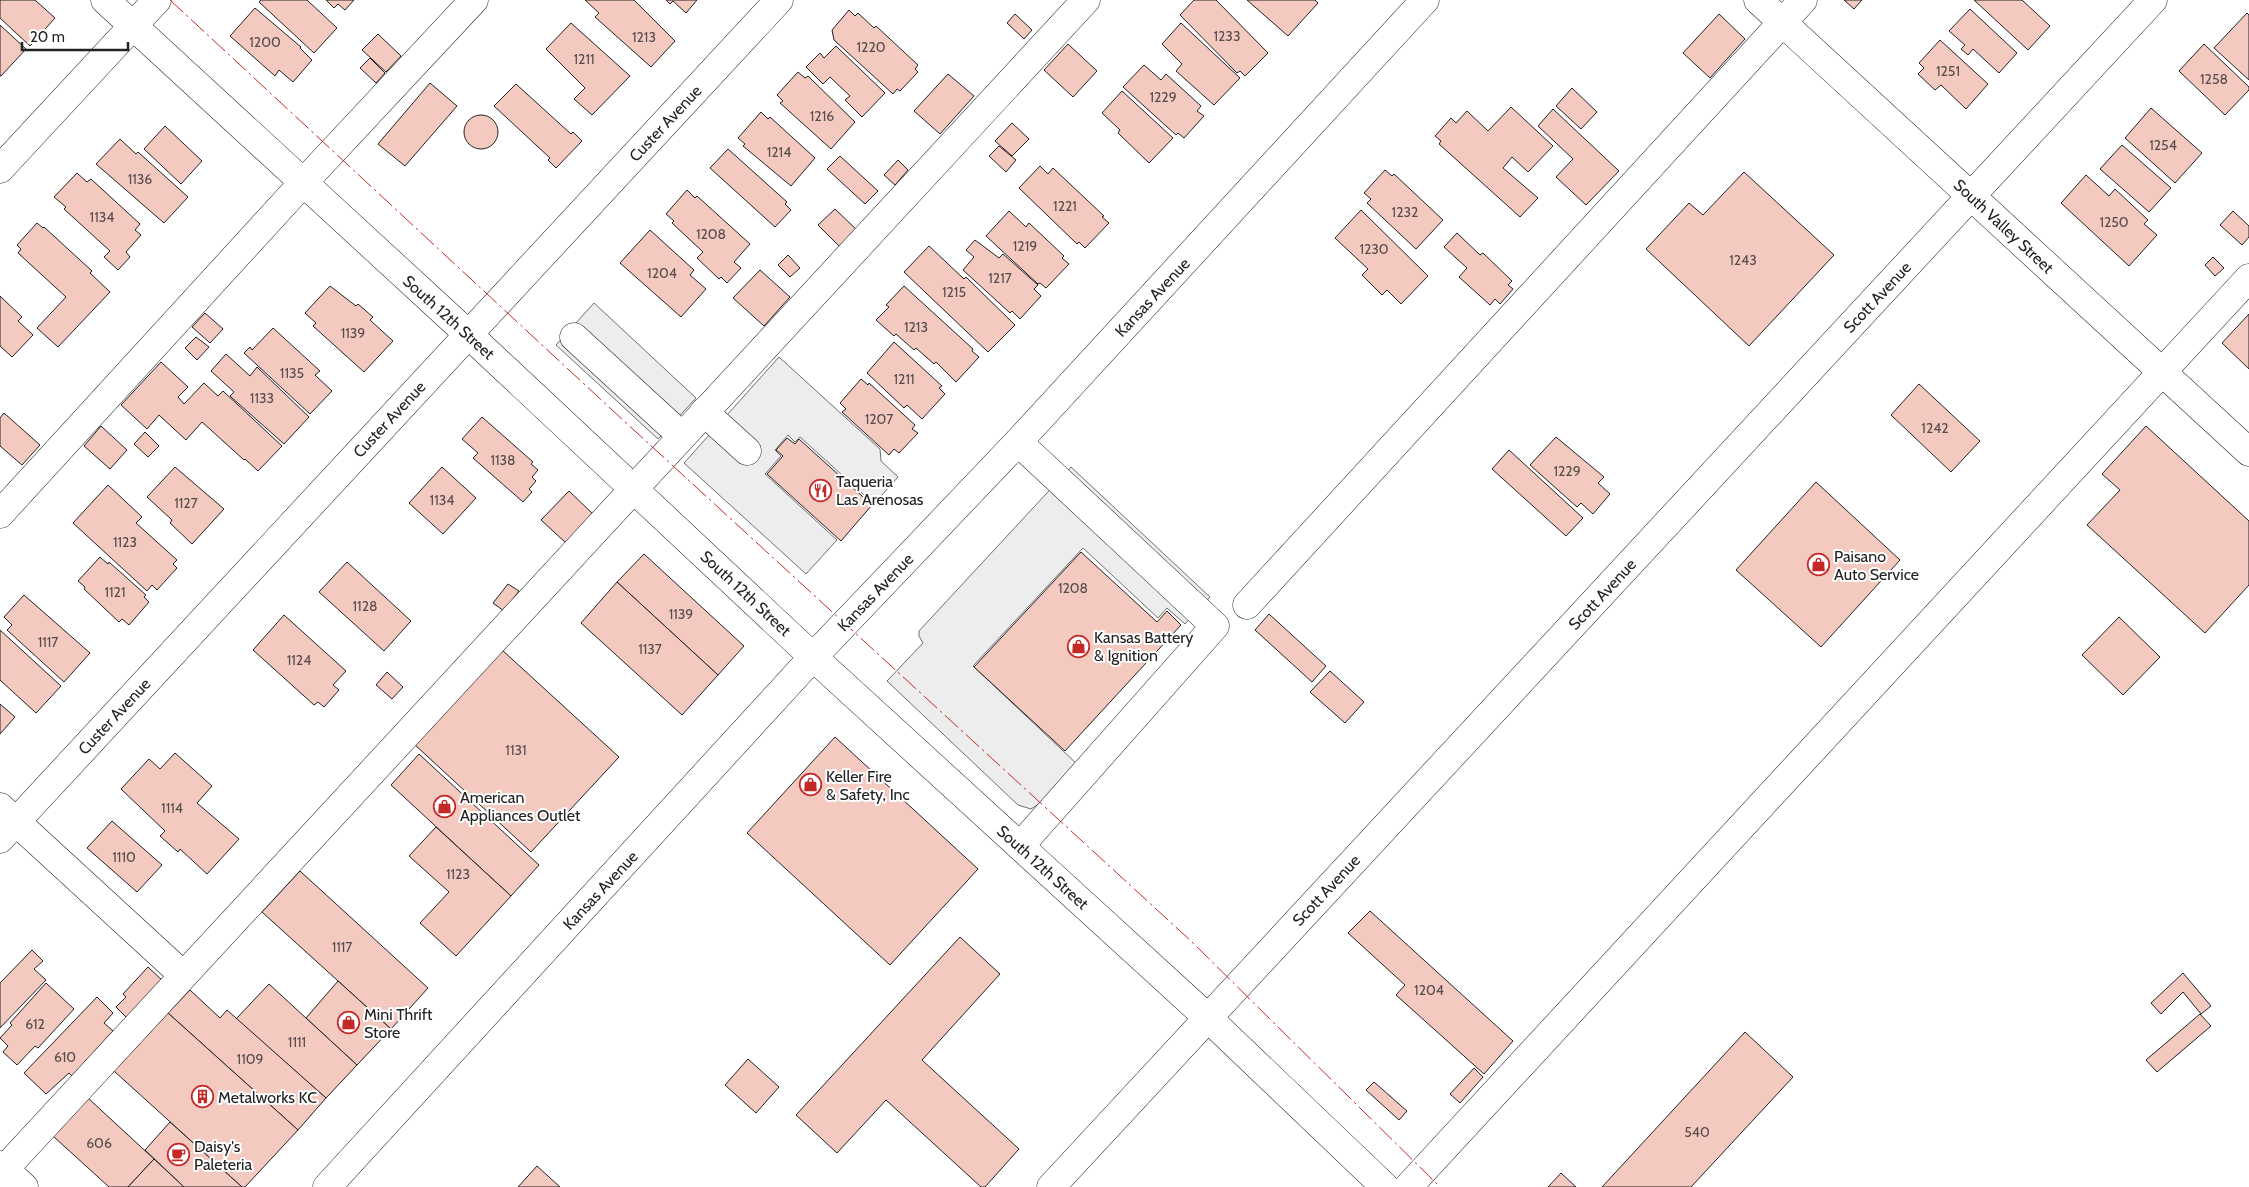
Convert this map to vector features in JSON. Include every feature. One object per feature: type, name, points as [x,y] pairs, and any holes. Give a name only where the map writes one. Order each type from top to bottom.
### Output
[{"type":"street","name":"South 12th Street","points":[[105,0],[634,488],[813,657],[1208,1018],[1385,1187]]},
{"type":"street","points":[[0,169],[157,0]]},
{"type":"street","points":[[0,514],[303,183],[474,0]]},
{"type":"street","name":"Custer Avenue","points":[[5,823],[468,334],[779,0]]},
{"type":"street","points":[[24,1187],[2,1169],[184,975],[1086,0]]},
{"type":"street","name":"Kansas Avenue","points":[[327,1187],[813,657],[1018,442],[1425,0]]},
{"type":"street","name":"South Valley Street","points":[[1758,0],[2249,452]]},
{"type":"street","points":[[1247,604],[1803,0]]},
{"type":"street","name":"Scott Avenue","points":[[1051,1187],[2153,0]]},
{"type":"street","points":[[1408,1187],[2249,278]]},
{"type":"street","points":[[574,338],[682,436]]},
{"type":"street","points":[[704,412],[747,451]]},
{"type":"street","points":[[1018,442],[1215,626],[1020,846]]},
{"type":"street","points":[[5,823],[184,975]]},
{"type":"shaded area","points":[[594,303],[696,398],[658,439],[556,345]]},
{"type":"shaded area","points":[[779,357],[880,449],[881,461],[898,477],[874,504],[800,437],[795,442],[788,435],[775,450],[781,456],[765,474],[837,540],[806,574],[684,463]]},
{"type":"shaded area","points":[[1071,467],[1210,597],[1185,624],[1167,608],[1158,618],[1083,548],[973,666],[1078,765],[1040,803],[1031,809],[1018,805],[887,681],[923,643],[919,636],[919,631]]},
{"type":"building","points":[[0,0],[35,0],[55,18],[30,46],[0,18]]},
{"type":"building","points":[[261,0],[307,0],[337,28],[314,53],[259,2]]},
{"type":"building","points":[[326,0],[354,0],[345,10],[338,4],[334,8]]},
{"type":"building","points":[[585,0],[634,0],[675,41],[651,67],[595,17],[599,13]]},
{"type":"building","points":[[666,0],[697,0],[686,13],[673,1],[670,4]]},
{"type":"building","points":[[1194,0],[1216,0],[1268,53],[1245,76],[1240,71],[1237,73],[1180,15]]},
{"type":"building","points":[[1247,0],[1315,0],[1318,3],[1288,36]]},
{"type":"building","points":[[1844,0],[1862,0],[1854,9]]},
{"type":"building","points":[[1974,0],[2022,0],[2050,26],[2028,50]]},
{"type":"building","points":[[255,8],[301,47],[312,60],[293,82],[279,70],[275,76],[230,36]]},
{"type":"building","points":[[1970,9],[2017,53],[1999,73],[1973,49],[1968,55],[1961,49],[1965,45],[1949,31]]},
{"type":"building","points":[[849,10],[855,16],[858,13],[874,28],[876,26],[918,65],[915,69],[918,72],[900,91],[897,89],[893,94],[834,40],[832,30]]},
{"type":"building","points":[[2247,13],[2249,15],[2249,80],[2214,48]]},
{"type":"building","points":[[1015,14],[1032,30],[1024,39],[1007,23]]},
{"type":"building","points":[[1719,14],[1745,39],[1710,78],[1683,53]]},
{"type":"building","points":[[571,23],[630,76],[592,115],[574,99],[585,88],[546,49]]},
{"type":"building","points":[[1181,23],[1240,78],[1214,105],[1176,71],[1182,64],[1162,44]]},
{"type":"building","points":[[0,25],[26,49],[1,76],[0,76]]},
{"type":"building","points":[[378,34],[401,56],[386,72],[362,50]]},
{"type":"building","points":[[1940,40],[1988,84],[1966,109],[1941,85],[1935,90],[1918,74],[1924,68],[1919,63]]},
{"type":"building","points":[[1068,44],[1097,71],[1073,97],[1044,70]]},
{"type":"building","points":[[2204,44],[2249,87],[2249,90],[2225,115],[2179,71]]},
{"type":"building","points":[[836,46],[885,93],[862,117],[845,100],[850,96],[830,77],[823,84],[806,67],[820,53],[824,58]]},
{"type":"building","points":[[370,58],[385,73],[376,83],[360,68]]},
{"type":"building","points":[[1144,65],[1161,80],[1166,74],[1201,106],[1197,111],[1204,116],[1184,138],[1178,133],[1176,135],[1123,87]]},
{"type":"building","points":[[798,72],[805,78],[808,76],[855,122],[831,149],[780,103],[783,101],[777,95]]},
{"type":"building","points":[[948,74],[974,96],[940,134],[914,111]]},
{"type":"building","points":[[430,83],[457,106],[405,166],[378,144]]},
{"type":"building","points":[[516,84],[571,134],[573,132],[582,141],[556,168],[548,160],[550,158],[494,106]]},
{"type":"building","points":[[1572,88],[1597,112],[1581,129],[1556,106]]},
{"type":"building","points":[[1122,91],[1173,138],[1149,163],[1118,133],[1120,130],[1102,113]]},
{"type":"building","points":[[1511,107],[1553,146],[1528,172],[1512,157],[1503,168],[1538,198],[1520,217],[1439,144],[1441,141],[1435,136],[1451,118],[1456,123],[1467,111],[1488,131]]},
{"type":"building","points":[[2151,108],[2202,153],[2175,183],[2125,138]]},
{"type":"building","points":[[1553,109],[1619,171],[1586,205],[1556,177],[1573,159],[1538,126]]},
{"type":"building","points":[[761,112],[768,119],[770,117],[815,158],[791,186],[743,146],[745,144],[738,138]]},
{"type":"building","points":[[481,115],[493,120],[498,132],[493,144],[481,149],[469,144],[464,132],[469,120]]},
{"type":"building","points":[[1012,123],[1029,139],[1012,156],[995,141]]},
{"type":"building","points":[[165,126],[202,161],[181,184],[144,149]]},
{"type":"building","points":[[120,139],[136,154],[138,152],[188,197],[164,223],[96,164]]},
{"type":"building","points":[[2122,145],[2171,188],[2149,212],[2100,169]]},
{"type":"building","points":[[999,146],[1016,160],[1006,172],[989,156]]},
{"type":"building","points":[[728,149],[787,202],[785,204],[791,210],[775,227],[710,168]]},
{"type":"building","points":[[840,156],[878,191],[865,204],[827,169]]},
{"type":"building","points":[[898,160],[908,170],[895,185],[884,175]]},
{"type":"building","points":[[1040,166],[1048,174],[1053,168],[1109,223],[1085,248],[1079,242],[1077,244],[1019,188]]},
{"type":"building","points":[[1385,170],[1392,176],[1394,174],[1443,220],[1416,249],[1367,203],[1371,199],[1364,193]]},
{"type":"building","points":[[1744,172],[1834,255],[1749,346],[1646,249],[1689,203],[1703,215]]},
{"type":"building","points":[[77,173],[87,182],[91,179],[140,224],[135,230],[141,235],[126,252],[130,257],[118,270],[104,257],[110,251],[64,209],[66,207],[54,197]]},
{"type":"building","points":[[2086,175],[2109,196],[2115,189],[2148,220],[2144,224],[2157,235],[2129,266],[2061,203]]},
{"type":"building","points":[[687,190],[695,198],[697,196],[750,244],[734,262],[741,268],[727,283],[721,277],[719,279],[697,258],[703,252],[672,223],[674,221],[666,214]]},
{"type":"building","points":[[835,209],[859,232],[842,249],[818,225]]},
{"type":"building","points":[[1361,210],[1428,276],[1401,304],[1387,290],[1382,295],[1362,275],[1368,269],[1335,238]]},
{"type":"building","points":[[1009,211],[1026,227],[1029,223],[1064,256],[1062,258],[1069,264],[1046,288],[1040,283],[1038,284],[986,236]]},
{"type":"building","points":[[2233,211],[2249,226],[2249,237],[2242,245],[2220,225]]},
{"type":"building","points":[[37,223],[44,227],[92,271],[90,273],[110,292],[58,347],[37,328],[66,297],[18,253],[21,249],[17,245]]},
{"type":"building","points":[[650,230],[694,270],[690,275],[706,289],[681,317],[620,263]]},
{"type":"building","points":[[1457,233],[1480,255],[1483,253],[1512,281],[1508,285],[1513,289],[1500,304],[1495,299],[1490,305],[1459,277],[1467,268],[1444,247]]},
{"type":"building","points":[[975,240],[999,258],[1003,254],[1038,285],[1034,289],[1041,296],[1020,319],[1012,311],[1010,313],[963,270],[974,257],[966,250]]},
{"type":"building","points":[[929,246],[964,279],[966,277],[1015,325],[988,352],[904,272]]},
{"type":"building","points":[[788,255],[800,268],[790,277],[778,265]]},
{"type":"building","points":[[2213,257],[2224,268],[2215,276],[2205,265]]},
{"type":"building","points":[[760,270],[790,297],[764,326],[733,298]]},
{"type":"building","points":[[330,286],[356,306],[358,304],[373,317],[370,320],[393,341],[364,372],[313,326],[316,323],[305,313]]},
{"type":"building","points":[[904,286],[973,349],[972,351],[979,357],[956,382],[936,362],[934,364],[916,348],[914,350],[896,334],[894,336],[876,320],[889,307],[886,305]]},
{"type":"building","points":[[0,296],[22,317],[18,321],[33,335],[12,357],[0,346]]},
{"type":"building","points":[[205,313],[223,329],[210,343],[192,327]]},
{"type":"building","points":[[2249,314],[2249,369],[2222,343]]},
{"type":"building","points":[[273,328],[320,371],[315,375],[332,391],[310,414],[244,353],[250,347],[252,350]]},
{"type":"building","points":[[196,337],[209,347],[197,360],[185,348]]},
{"type":"building","points":[[894,342],[942,386],[939,388],[945,394],[922,419],[907,405],[904,408],[867,373]]},
{"type":"building","points":[[226,354],[250,376],[257,367],[309,417],[284,444],[230,396],[234,392],[211,371]]},
{"type":"building","points":[[161,362],[188,387],[178,397],[184,404],[204,383],[218,396],[223,391],[282,446],[258,471],[202,422],[186,440],[159,415],[147,429],[121,405]]},
{"type":"building","points":[[861,379],[868,385],[869,383],[915,425],[912,429],[918,433],[899,453],[894,449],[889,455],[842,412],[846,409],[840,403]]},
{"type":"building","points":[[1919,384],[1980,441],[1951,472],[1891,415]]},
{"type":"building","points":[[4,413],[40,445],[22,465],[0,446],[0,418]]},
{"type":"building","points":[[482,417],[533,462],[531,464],[538,470],[532,477],[536,481],[529,489],[532,492],[523,502],[473,458],[478,453],[462,439]]},
{"type":"building","points":[[101,426],[127,450],[110,469],[84,446]]},
{"type":"building","points":[[2146,426],[2249,521],[2249,585],[2205,633],[2087,525],[2120,490],[2102,474]]},
{"type":"building","points":[[145,432],[159,446],[148,457],[134,444]]},
{"type":"building","points":[[1556,437],[1604,477],[1598,483],[1610,494],[1593,514],[1581,503],[1577,507],[1530,465]]},
{"type":"building","name":"Taqueria Las Arenosas","points":[[787,438],[795,444],[799,439],[872,505],[841,541],[767,474],[783,456],[776,450]]},
{"type":"building","points":[[1509,450],[1583,518],[1566,536],[1492,469]]},
{"type":"building","points":[[175,467],[224,509],[192,544],[170,523],[172,520],[147,497]]},
{"type":"building","points":[[442,467],[476,498],[443,534],[409,503]]},
{"type":"building","name":"Paisano Auto Service","points":[[1816,482],[1900,560],[1821,647],[1736,570]]},
{"type":"building","points":[[108,485],[142,517],[136,523],[177,560],[173,564],[177,568],[157,590],[152,585],[147,591],[73,523]]},
{"type":"building","points":[[569,491],[593,514],[566,543],[541,520]]},
{"type":"building","name":"Kansas Battery & Ignition","points":[[1081,552],[1157,622],[1167,611],[1181,625],[1065,751],[974,667]]},
{"type":"building","points":[[644,554],[744,646],[718,675],[617,582]]},
{"type":"building","points":[[100,557],[108,564],[109,562],[146,595],[144,597],[149,602],[129,625],[122,619],[119,622],[78,581]]},
{"type":"building","points":[[347,562],[411,621],[384,651],[319,592]]},
{"type":"building","points":[[617,582],[718,675],[682,715],[581,623]]},
{"type":"building","points":[[508,584],[519,591],[504,611],[493,603]]},
{"type":"building","points":[[24,595],[90,653],[64,682],[7,630],[12,625],[4,617]]},
{"type":"building","points":[[1269,614],[1326,666],[1312,682],[1255,630]]},
{"type":"building","points":[[284,615],[346,671],[333,685],[339,690],[324,707],[318,702],[314,705],[253,650]]},
{"type":"building","points":[[2119,617],[2160,657],[2123,695],[2082,655]]},
{"type":"building","points":[[0,630],[61,686],[36,713],[0,680]]},
{"type":"building","points":[[501,649],[619,757],[531,852],[414,744]]},
{"type":"building","points":[[1330,671],[1364,702],[1345,723],[1310,692]]},
{"type":"building","points":[[387,672],[403,687],[392,699],[376,685]]},
{"type":"building","points":[[0,704],[15,717],[0,734]]},
{"type":"building","points":[[835,737],[978,869],[890,965],[747,833]]},
{"type":"building","points":[[175,753],[212,786],[197,803],[239,839],[207,874],[180,849],[178,852],[160,836],[165,831],[121,789],[149,759],[160,769]]},
{"type":"building","name":"American Appliances Outlet","points":[[419,754],[539,865],[511,896],[391,785]]},
{"type":"building","points":[[112,821],[162,865],[137,892],[87,848]]},
{"type":"building","points":[[436,827],[511,896],[456,956],[420,923],[449,892],[409,856]]},
{"type":"building","points":[[300,871],[428,988],[391,1029],[262,912]]},
{"type":"building","points":[[1370,911],[1513,1041],[1484,1074],[1396,995],[1405,985],[1348,933]]},
{"type":"building","points":[[960,937],[1000,974],[922,1060],[1019,1149],[985,1187],[981,1187],[886,1100],[837,1153],[796,1115]]},
{"type":"building","points":[[32,950],[43,961],[34,969],[46,980],[0,1028],[0,983]]},
{"type":"building","points":[[148,967],[163,981],[128,1019],[116,1007],[126,997],[123,994]]},
{"type":"building","points":[[2183,973],[2211,1006],[2201,1014],[2183,992],[2161,1014],[2151,1003]]},
{"type":"building","name":"Mini Thrift Store","points":[[338,981],[391,1029],[357,1065],[306,1018]]},
{"type":"building","points":[[46,983],[74,1009],[38,1048],[35,1046],[17,1065],[3,1052],[8,1046],[0,1038],[12,1025],[10,1023]]},
{"type":"building","points":[[269,984],[357,1065],[326,1098],[236,1019]]},
{"type":"building","points":[[190,990],[220,1018],[227,1010],[326,1098],[298,1130],[168,1013]]},
{"type":"building","points":[[97,997],[113,1013],[104,1023],[113,1031],[72,1076],[69,1073],[46,1094],[24,1073]]},
{"type":"building","name":"Metalworks KC","points":[[168,1013],[298,1130],[245,1187],[242,1187],[114,1071]]},
{"type":"building","points":[[2200,1014],[2211,1026],[2157,1072],[2146,1060]]},
{"type":"building","points":[[1745,1032],[1793,1077],[1691,1187],[1602,1187]]},
{"type":"building","points":[[748,1059],[779,1087],[756,1113],[725,1085]]},
{"type":"building","points":[[1474,1068],[1483,1077],[1460,1103],[1450,1094]]},
{"type":"building","points":[[1374,1082],[1407,1111],[1399,1120],[1366,1090]]},
{"type":"building","points":[[88,1098],[154,1159],[128,1187],[109,1187],[53,1136]]},
{"type":"building","name":"Daisy's Paleteria","points":[[170,1122],[242,1187],[184,1187],[145,1150]]},
{"type":"building","points":[[154,1159],[184,1187],[128,1187]]},
{"type":"building","points":[[537,1166],[560,1187],[518,1187]]},
{"type":"building","points":[[1561,1173],[1576,1187],[1548,1187]]},
{"type":"power","points":[[170,0],[624,421],[1191,941],[1440,1187]]},
{"type":"place","name":"Taqueria Las Arenosas","points":[[820,490]]},
{"type":"place","name":"Paisano Auto Service","points":[[1818,565]]},
{"type":"place","name":"Kansas Battery & Ignition","points":[[1078,646]]},
{"type":"place","name":"Keller Fire & Safety, Inc","points":[[810,785]]},
{"type":"place","name":"American Appliances Outlet","points":[[444,806]]},
{"type":"place","name":"Mini Thrift Store","points":[[348,1023]]},
{"type":"place","name":"Metalworks KC","points":[[202,1097]]},
{"type":"place","name":"Daisy's Paleteria","points":[[178,1155]]}]
